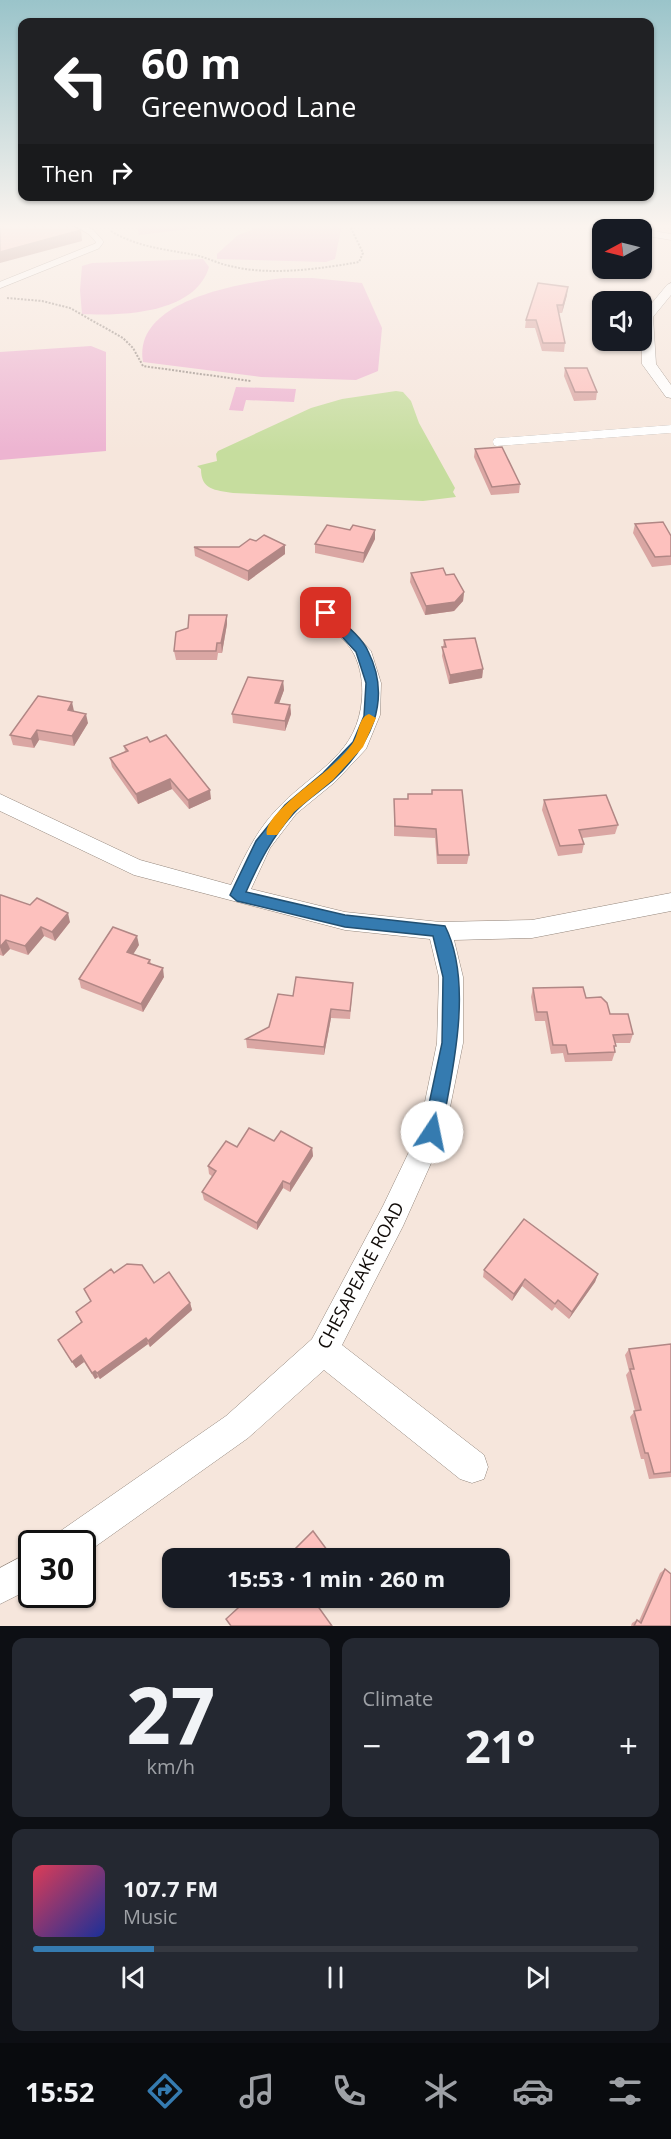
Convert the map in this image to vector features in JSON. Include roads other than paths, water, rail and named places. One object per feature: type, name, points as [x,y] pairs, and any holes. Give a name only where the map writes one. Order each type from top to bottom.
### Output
[{"type":"street","points":[[661,300],[647,317],[649,364],[671,394]]},
{"type":"street","points":[[237,895],[261,844],[290,808],[328,777],[359,744],[370,716],[372,683],[362,651],[326,613]]},
{"type":"street","points":[[0,802],[134,867],[345,921],[440,931],[532,929],[671,902]]},
{"type":"street","name":"CHESAPEAKE ROAD","points":[[91,1530],[237,1427],[323,1350],[393,1216],[432,1132],[450,1043],[451,977],[440,931]]},
{"type":"street","points":[[323,1350],[472,1467]]},
{"type":"street","points":[[0,1587],[18,1576]]},
{"type":"lane","points":[[497,442],[671,429]]}]
